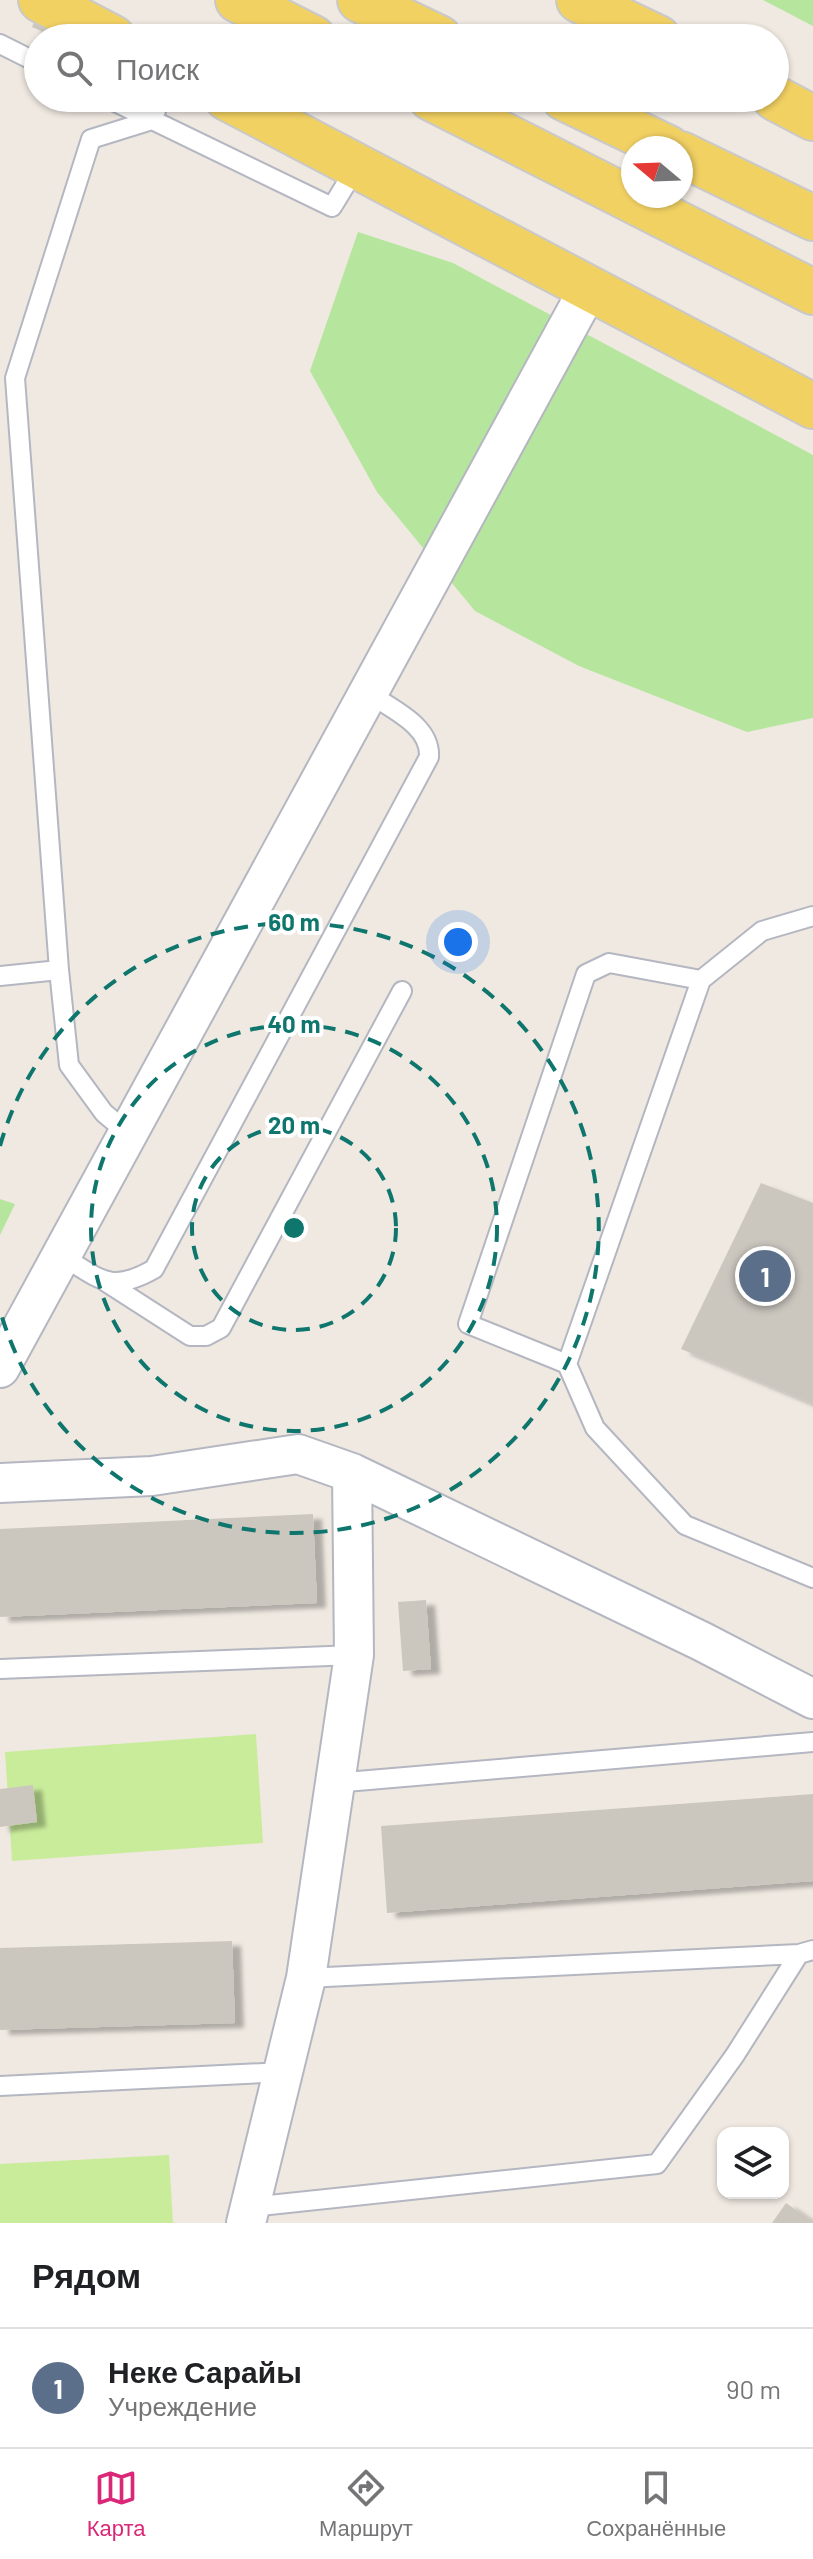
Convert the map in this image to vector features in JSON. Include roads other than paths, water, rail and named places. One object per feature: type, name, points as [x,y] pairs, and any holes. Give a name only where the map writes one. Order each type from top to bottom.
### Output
[{"type":"main road","points":[[41,0],[86,24]]},
{"type":"main road","points":[[238,0],[285,24]]},
{"type":"main road","points":[[360,0],[410,24]]},
{"type":"main road","points":[[579,0],[629,24]]},
{"type":"main road","points":[[789,105],[813,118]]},
{"type":"main road","points":[[254,112],[813,406]]},
{"type":"main road","points":[[459,112],[813,292]]},
{"type":"main road","points":[[593,112],[643,136]]},
{"type":"main road","points":[[693,160],[813,218]]},
{"type":"street","points":[[0,1368],[589,288]]},
{"type":"street","points":[[0,1483],[152,1476],[298,1454],[352,1473],[701,1641],[813,1699]]},
{"type":"street","points":[[248,2215],[306,1978],[354,1655],[352,1473]]},
{"type":"lane","points":[[0,44],[24,56]]},
{"type":"lane","points":[[136,112],[332,207],[357,166]]},
{"type":"lane","points":[[152,120],[155,112]]},
{"type":"lane","points":[[129,1134],[104,1113],[69,1065],[59,970],[15,378],[91,139],[152,120]]},
{"type":"lane","points":[[106,1282],[138,1278],[154,1269],[429,757],[430,745],[424,734],[370,694]]},
{"type":"lane","points":[[813,916],[762,931],[701,980],[567,1364],[595,1428],[685,1525],[813,1578]]},
{"type":"lane","points":[[567,1364],[468,1324],[586,974],[609,963],[701,980]]},
{"type":"lane","points":[[0,976],[59,970]]},
{"type":"lane","points":[[62,1256],[190,1336],[206,1336],[221,1328],[402,991]]},
{"type":"lane","points":[[0,1669],[354,1655]]},
{"type":"lane","points":[[334,1783],[813,1742]]},
{"type":"lane","points":[[306,1978],[806,1952]]},
{"type":"lane","points":[[248,2215],[657,2164],[806,1952]]},
{"type":"lane","points":[[0,2086],[284,2072]]},
{"type":"place","name":"Неке Сарайы","points":[[765,1276]]}]
